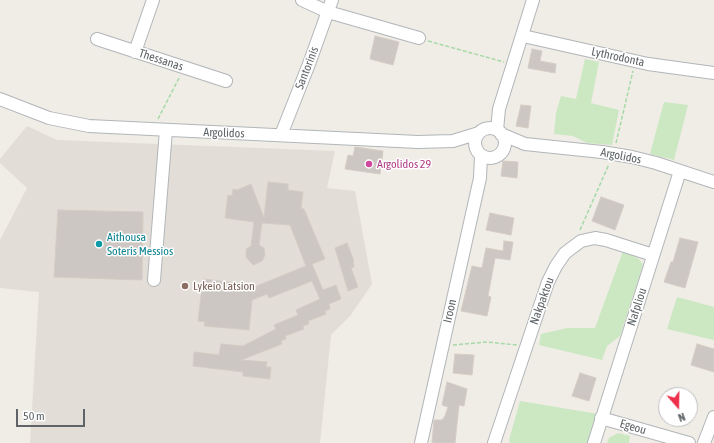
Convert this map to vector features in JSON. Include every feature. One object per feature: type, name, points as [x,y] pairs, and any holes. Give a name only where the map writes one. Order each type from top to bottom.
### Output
[{"type":"street","points":[[135,52],[153,0]]},
{"type":"street","points":[[302,0],[328,12],[419,38]]},
{"type":"street","name":"Santorinis","points":[[281,135],[332,0]]},
{"type":"street","points":[[491,132],[523,36],[533,0]]},
{"type":"street","name":"Lythrodonta","points":[[523,36],[648,64],[714,73]]},
{"type":"street","name":"Thessanas","points":[[96,39],[226,81]]},
{"type":"street","name":"Argolidos","points":[[0,99],[49,118],[76,125],[395,142],[453,141],[491,132],[525,144],[602,152],[656,163],[714,182]]},
{"type":"street","points":[[154,280],[166,130]]},
{"type":"street","points":[[491,132],[504,142],[498,154],[485,157],[478,151],[476,137],[491,132]]},
{"type":"street","name":"Argolidos","points":[[453,141],[478,151]]},
{"type":"street","name":"Argolidos","points":[[498,154],[525,144]]},
{"type":"street","name":"Iroon","points":[[421,443],[480,178],[478,151]]},
{"type":"street","name":"Iroon","points":[[480,178],[498,154]]},
{"type":"street","name":"Nafpliou","points":[[594,443],[680,171]]},
{"type":"street","name":"Nakpaktou","points":[[494,443],[526,346],[553,271],[562,257],[573,246],[586,239],[601,239],[653,255]]},
{"type":"street","points":[[704,443],[714,417]]},
{"type":"street","name":"Egeou","points":[[601,418],[689,443]]},
{"type":"path","points":[[419,38],[513,64]]},
{"type":"path","points":[[153,129],[185,68]]},
{"type":"path","points":[[442,346],[487,342],[526,346]]},
{"type":"shaded area","name":"Lykeio Latsion","points":[[27,126],[57,140],[335,151],[327,188],[355,191],[372,284],[350,316],[331,335],[320,443],[30,443],[39,292],[0,288],[0,240],[27,188],[0,163],[0,159]]},
{"type":"green space","points":[[585,59],[599,62],[591,103],[619,110],[612,145],[587,143],[573,136],[554,134],[556,113],[561,96],[576,99]]},
{"type":"green space","points":[[664,102],[688,105],[674,160],[650,154]]},
{"type":"green space","points":[[623,251],[639,259],[643,265],[620,336],[607,346],[602,360],[539,345],[541,334],[567,328],[595,328]]},
{"type":"green space","points":[[677,297],[714,307],[714,340],[667,329]]},
{"type":"green space","points":[[520,401],[598,414],[588,443],[510,443],[509,440]]},
{"type":"green space","points":[[618,433],[630,436],[629,443],[607,443],[609,438]]},
{"type":"building","points":[[375,36],[399,42],[393,65],[370,59]]},
{"type":"building","points":[[532,49],[542,51],[540,61],[556,64],[555,73],[528,68]]},
{"type":"building","points":[[521,105],[531,106],[528,128],[516,126]]},
{"type":"building","points":[[355,147],[383,151],[380,174],[345,169],[348,155],[353,156]]},
{"type":"building","points":[[503,161],[518,162],[517,178],[501,176]]},
{"type":"building","points":[[268,182],[288,184],[288,190],[303,192],[301,208],[304,209],[325,259],[312,264],[323,290],[336,285],[341,299],[329,304],[330,309],[325,311],[326,314],[308,321],[309,324],[303,326],[304,329],[285,336],[286,339],[281,341],[282,344],[241,360],[267,362],[266,367],[271,367],[270,379],[243,376],[243,372],[193,366],[194,352],[219,355],[221,344],[243,346],[276,329],[274,325],[298,315],[296,310],[320,299],[312,281],[269,298],[267,294],[252,300],[249,330],[204,326],[205,322],[198,321],[203,279],[255,285],[254,287],[306,266],[290,225],[262,223],[259,245],[264,248],[265,255],[262,261],[253,265],[246,257],[246,249],[251,246],[254,222],[225,218],[228,195],[232,196],[233,189],[237,190],[251,184],[264,218]]},
{"type":"building","points":[[601,197],[624,205],[615,230],[592,221]]},
{"type":"building","name":"Aithousa Soteris Messios","points":[[58,210],[143,212],[142,280],[54,277]]},
{"type":"building","points":[[490,213],[514,218],[511,235],[486,230]]},
{"type":"building","points":[[680,238],[698,242],[685,288],[664,282],[671,262],[673,262]]},
{"type":"building","points":[[504,241],[513,242],[510,260],[495,258],[488,296],[491,297],[487,316],[461,311],[472,266],[482,268],[486,248],[503,251]]},
{"type":"building","points":[[347,243],[354,261],[354,267],[351,268],[358,287],[348,291],[335,248]]},
{"type":"building","points":[[697,344],[714,349],[714,372],[691,365]]},
{"type":"building","points":[[455,354],[474,355],[472,375],[453,373]]},
{"type":"building","points":[[580,373],[596,378],[589,401],[572,396]]},
{"type":"building","points":[[447,382],[467,389],[464,406],[459,405],[455,443],[432,443],[434,420],[442,420],[448,407],[442,405]]},
{"type":"place","name":"Argolidos 29","points":[[369,164]]},
{"type":"place","name":"Aithousa Soteris Messios","points":[[99,244]]},
{"type":"place","name":"Lykeio Latsion","points":[[185,286]]}]
